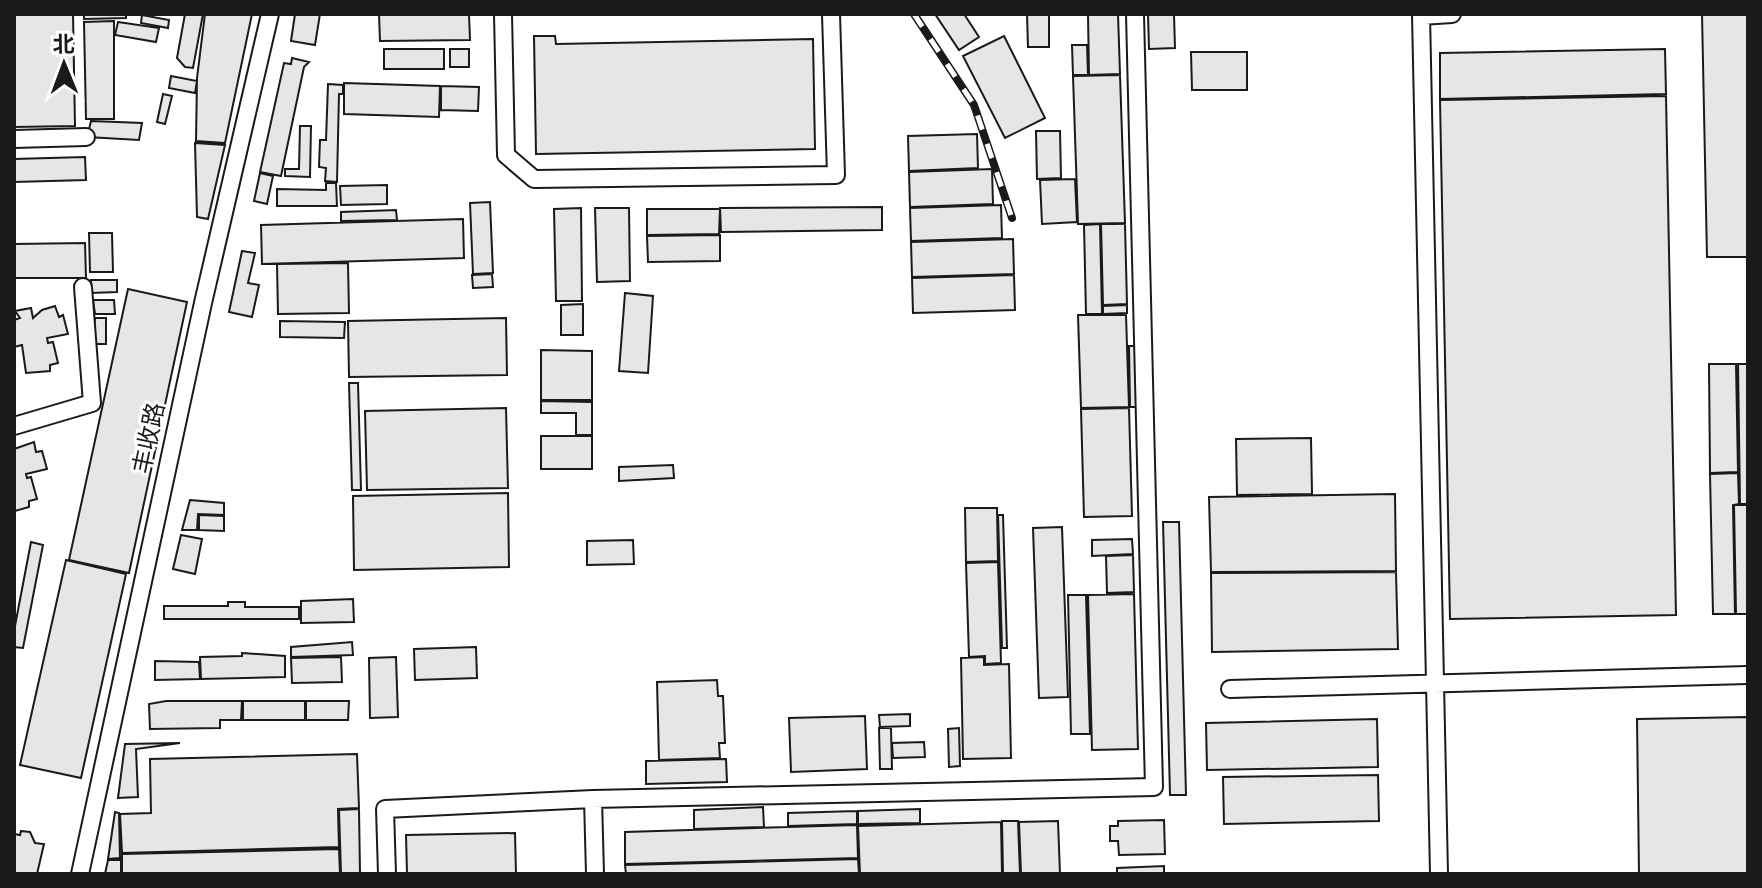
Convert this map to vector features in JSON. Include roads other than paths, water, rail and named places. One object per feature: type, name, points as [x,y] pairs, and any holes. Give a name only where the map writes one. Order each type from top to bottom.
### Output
[{"type":"street","name":"丰收路","points":[[80,874],[203,303],[270,14]]},
{"type":"street","points":[[503,14],[506,155],[534,179],[836,175],[831,14]]},
{"type":"street","points":[[387,874],[385,809],[593,799],[1154,787],[1135,14]]},
{"type":"street","points":[[1439,874],[1421,15],[1452,14]]},
{"type":"street","points":[[14,139],[86,137]]},
{"type":"street","points":[[14,426],[92,403],[83,287]]},
{"type":"street","points":[[1230,689],[1435,681],[1748,675]]},
{"type":"street","points":[[593,799],[595,874]]},
{"type":"railway","points":[[914,14],[974,105],[1012,218]]}]
